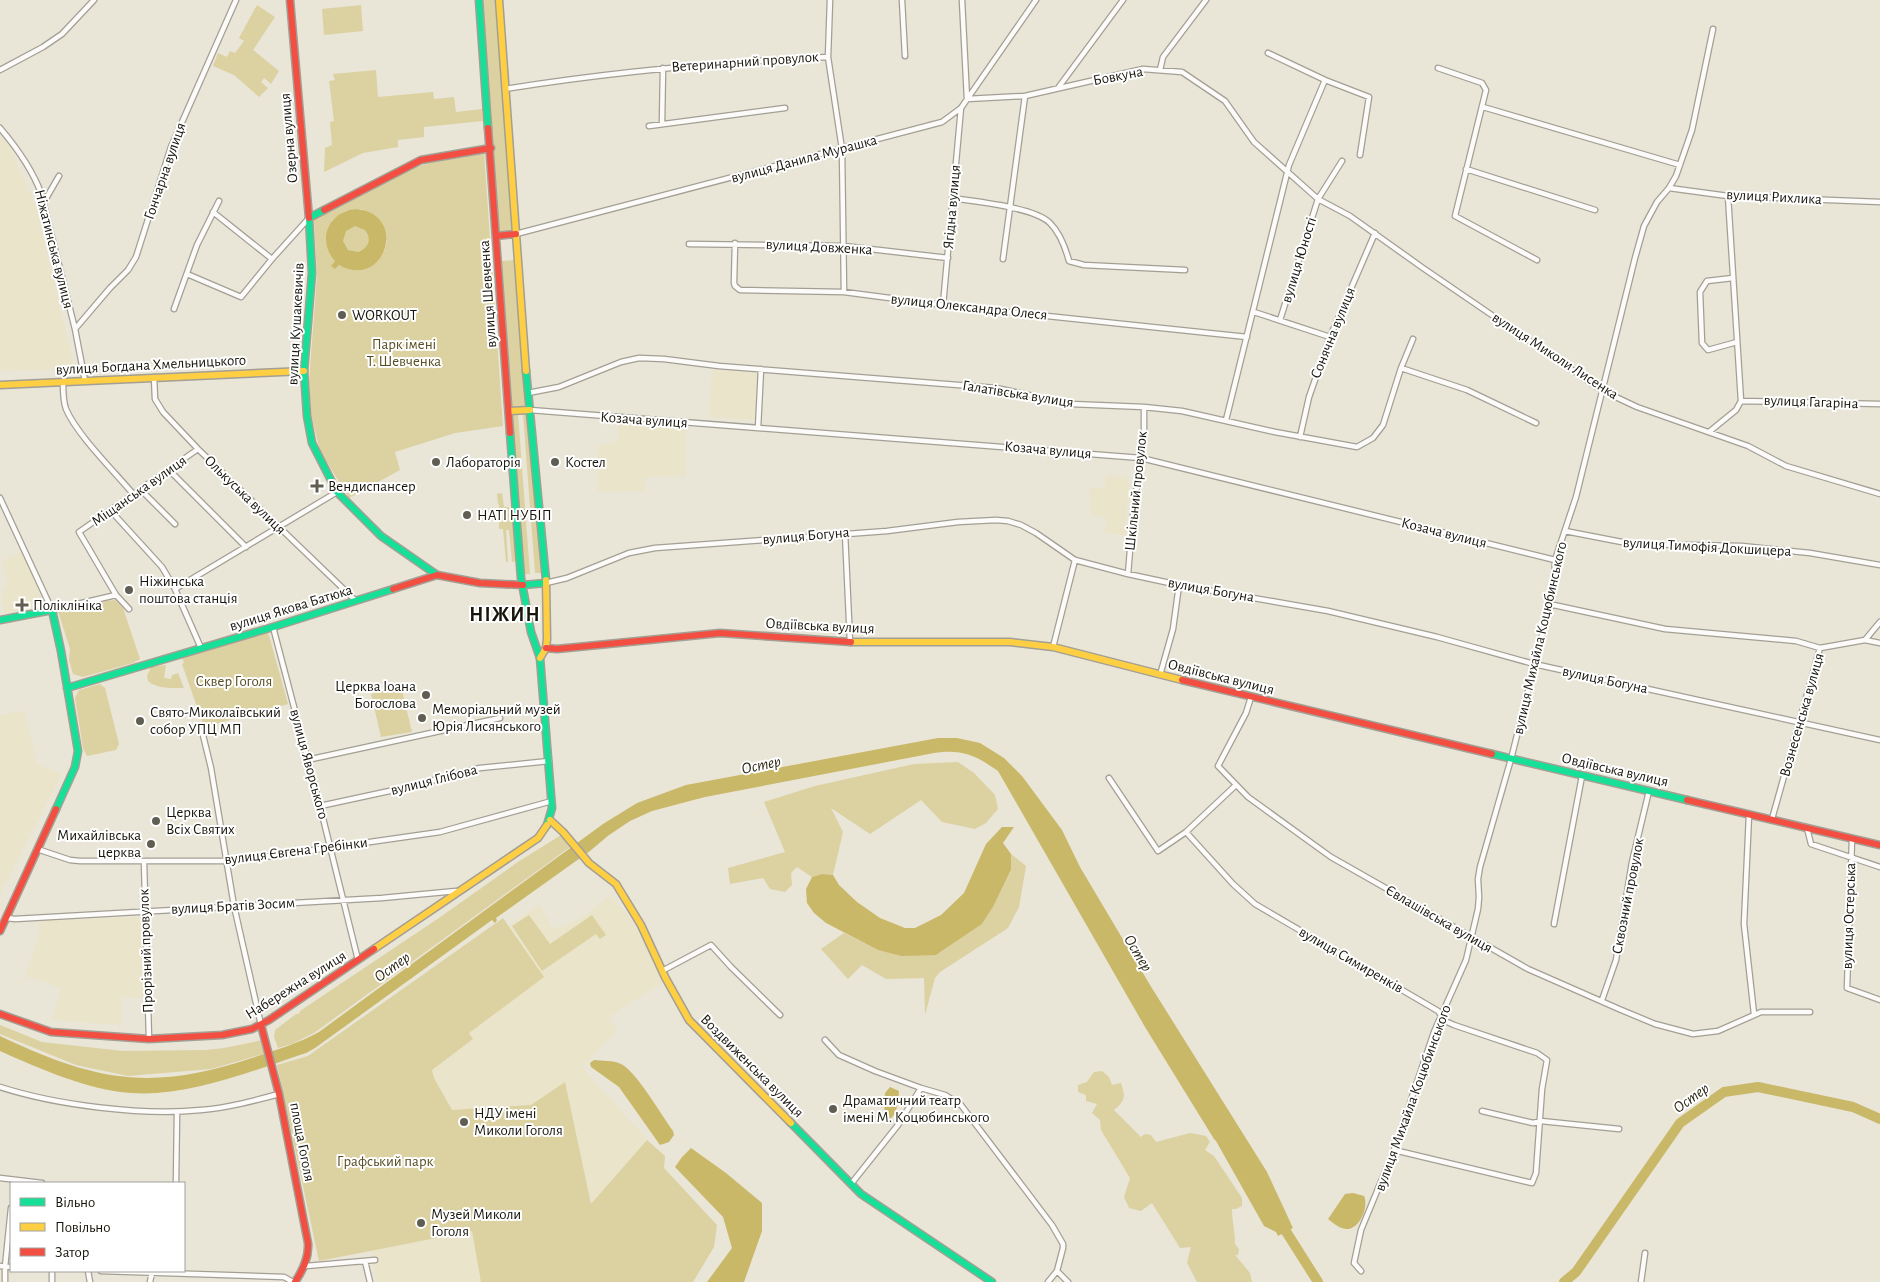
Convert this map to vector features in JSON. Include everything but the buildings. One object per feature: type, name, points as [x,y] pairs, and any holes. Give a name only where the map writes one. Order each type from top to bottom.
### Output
[{"type":"main road","name":"Озерна вулиця","points":[[290,0],[309,218]]},
{"type":"main road","name":"вулиця Шевченка","points":[[479,0],[523,585],[531,632],[540,658]]},
{"type":"main road","points":[[499,0],[528,393],[546,583],[546,648],[540,658],[552,804]]},
{"type":"main road","points":[[309,218],[421,160],[491,148]]},
{"type":"main road","name":"вулиця Кушакевичів","points":[[309,218],[312,273],[304,371],[307,416],[312,443],[337,492],[381,536],[437,575]]},
{"type":"main road","points":[[496,236],[516,234]]},
{"type":"main road","name":"вулиця Богдана Хмельницького","points":[[0,385],[304,371]]},
{"type":"main road","points":[[509,411],[530,410]]},
{"type":"main road","points":[[437,575],[501,586],[546,583]]},
{"type":"main road","name":"вулиця Якова Батюка","points":[[67,688],[273,627],[437,575]]},
{"type":"main road","points":[[0,620],[52,610],[78,751],[76,764],[0,931]]},
{"type":"main road","name":"Овдіївська вулиця","points":[[536,648],[557,649],[713,633],[850,642],[1010,642],[1053,647],[1251,697],[1880,845]]},
{"type":"main road","name":"Набережна вулиця","points":[[0,1014],[51,1032],[119,1038],[149,1039],[222,1035],[240,1032],[261,1025],[538,838],[550,820],[552,804]]},
{"type":"main road","name":"Воздвиженська вулиця","points":[[550,820],[589,863],[616,884],[641,924],[662,971],[689,1020],[851,1184],[872,1201],[992,1282]]},
{"type":"main road","name":"площа Гоголя","points":[[261,1025],[279,1094],[308,1243],[309,1250],[306,1266]]},
{"type":"main road","points":[[294,1282],[306,1266]]},
{"type":"street","points":[[0,70],[43,47],[62,34],[94,0]]},
{"type":"street","name":"Гончарна вулиця","points":[[75,329],[128,270],[136,257],[171,147],[236,0]]},
{"type":"street","points":[[830,0],[828,57],[842,149],[844,292]]},
{"type":"street","points":[[902,0],[905,56]]},
{"type":"street","points":[[962,0],[967,99]]},
{"type":"street","name":"вулиця Данила Мурашка","points":[[516,234],[942,122],[961,108],[1036,0]]},
{"type":"street","points":[[1058,88],[1123,0]]},
{"type":"street","points":[[1160,70],[1163,56],[1206,0]]},
{"type":"street","name":"вулиця Михайла Коцюбинського","points":[[1361,1271],[1354,1263],[1361,1230],[1394,1150],[1425,1057],[1471,944],[1478,909],[1480,867],[1512,759],[1554,588],[1555,560],[1576,497],[1644,226],[1657,202],[1669,188],[1680,165],[1692,130],[1713,29]]},
{"type":"street","points":[[1268,53],[1324,80],[1369,97],[1360,155]]},
{"type":"street","name":"Ветеринарний провулок","points":[[505,89],[580,77],[663,68],[744,61],[828,57]]},
{"type":"street","name":"Ветеринарний провулок","points":[[662,123],[663,68]]},
{"type":"street","points":[[1438,68],[1482,83],[1486,90],[1455,216],[1537,260]]},
{"type":"street","name":"Бовкуна","points":[[967,99],[1026,96],[1143,69],[1182,72],[1225,102],[1254,142],[1288,172]]},
{"type":"street","points":[[1226,420],[1290,165],[1324,80]]},
{"type":"street","points":[[1003,259],[1026,96]]},
{"type":"street","points":[[1482,107],[1680,165]]},
{"type":"street","points":[[649,126],[785,108]]},
{"type":"street","name":"Ягідна вулиця","points":[[943,306],[961,108]]},
{"type":"street","name":"Ніжатинська вулиця","points":[[0,128],[22,157],[37,182],[44,202],[75,329],[85,381]]},
{"type":"street","name":"вулиця Юності","points":[[1280,320],[1318,199],[1342,161]]},
{"type":"street","points":[[1466,169],[1595,210]]},
{"type":"street","name":"вулиця Миколи Лисенка","points":[[1288,172],[1318,199],[1350,216],[1603,391],[1637,407],[1748,446],[1786,466],[1880,494]]},
{"type":"street","points":[[44,202],[59,176]]},
{"type":"street","name":"вулиця Рихлика","points":[[1669,188],[1728,196],[1880,202]]},
{"type":"street","name":"вулиця Гагаріна","points":[[1709,432],[1736,410],[1741,400],[1728,196]]},
{"type":"street","points":[[952,198],[1038,214],[1050,222],[1064,241],[1069,260],[1084,265],[1185,270]]},
{"type":"street","points":[[174,309],[197,245],[219,201]]},
{"type":"street","points":[[213,212],[272,259]]},
{"type":"street","points":[[187,274],[241,297],[309,218]]},
{"type":"street","name":"Сонячна вулиця","points":[[1300,436],[1309,397],[1330,336],[1375,233]]},
{"type":"street","name":"вулиця Довженка","points":[[689,244],[844,246],[948,258]]},
{"type":"street","name":"вулиця Олександра Олеся","points":[[735,244],[734,282],[735,286],[740,290],[844,292],[943,306],[1247,337]]},
{"type":"street","points":[[1733,278],[1707,281],[1700,292],[1702,343],[1708,350],[1737,342]]},
{"type":"street","name":"вулиця Юності","points":[[1254,312],[1330,336]]},
{"type":"street","name":"Галатівська вулиця","points":[[528,393],[560,387],[615,364],[639,358],[664,358],[709,365],[996,388],[1071,404],[1144,407],[1182,411],[1357,447],[1366,444],[1383,425],[1412,339]]},
{"type":"street","points":[[1401,368],[1467,390],[1536,423]]},
{"type":"street","points":[[758,428],[761,369]]},
{"type":"street","name":"Олькуська вулиця","points":[[154,377],[155,399],[159,407],[198,450],[356,601]]},
{"type":"street","points":[[63,382],[64,402],[71,418],[81,433],[134,495]]},
{"type":"street","name":"вулиця Гагаріна","points":[[1741,400],[1880,404]]},
{"type":"street","name":"Шкільний провулок","points":[[1128,574],[1133,515],[1141,458],[1144,407]]},
{"type":"street","name":"Козача вулиця","points":[[530,410],[1141,458],[1555,560]]},
{"type":"street","name":"Міщанська вулиця","points":[[116,595],[79,532],[198,450]]},
{"type":"street","points":[[169,470],[246,547]]},
{"type":"street","points":[[141,490],[175,524]]},
{"type":"street","points":[[175,589],[337,492]]},
{"type":"street","points":[[0,498],[52,610],[116,595],[128,609]]},
{"type":"street","points":[[111,511],[156,560],[175,589],[201,648]]},
{"type":"street","name":"вулиця Богуна","points":[[546,583],[568,578],[629,553],[655,548],[887,531],[958,522],[996,520],[1021,525],[1075,560],[1128,574],[1179,585],[1328,611],[1437,637],[1534,664],[1880,740]]},
{"type":"street","name":"вулиця Тимофія Докшицера","points":[[1565,531],[1632,544],[1742,546],[1810,553],[1880,565]]},
{"type":"street","points":[[845,533],[850,642]]},
{"type":"street","points":[[1053,647],[1075,560]]},
{"type":"street","points":[[1160,675],[1173,628],[1179,585]]},
{"type":"street","points":[[1550,604],[1665,629],[1796,642],[1820,648]]},
{"type":"street","points":[[1880,622],[1865,640],[1880,643]]},
{"type":"street","name":"вулиця Яворського","points":[[273,627],[358,960]]},
{"type":"street","name":"Вознесенська вулиця","points":[[1772,820],[1820,648],[1865,640]]},
{"type":"street","name":"Євлашівська вулиця","points":[[1251,697],[1246,713],[1218,766],[1236,785],[1269,813],[1331,857],[1471,937],[1554,981],[1655,1024],[1693,1034],[1718,1031],[1761,1012],[1810,1012]]},
{"type":"street","points":[[308,760],[500,718]]},
{"type":"street","points":[[202,731],[211,768],[234,906],[261,1025]]},
{"type":"street","name":"вулиця Глібова","points":[[320,806],[408,787],[480,768],[549,761]]},
{"type":"street","points":[[1554,924],[1582,776]]},
{"type":"street","points":[[1109,778],[1158,851],[1186,832],[1236,785]]},
{"type":"street","name":"Сквозний провулок","points":[[1602,1000],[1616,960],[1632,862],[1649,791]]},
{"type":"street","name":"вулиця Євгена Гребінки","points":[[37,849],[80,862],[226,861],[440,832],[552,804]]},
{"type":"street","points":[[1750,815],[1744,924],[1754,1014]]},
{"type":"street","points":[[1807,828],[1811,844],[1851,856],[1880,868]]},
{"type":"street","name":"вулиця Симиренків","points":[[1186,832],[1233,884],[1255,904],[1438,1011],[1445,1020],[1454,1025],[1537,1053],[1547,1060],[1542,1089],[1541,1121]]},
{"type":"street","name":"вулиця Остерська","points":[[1852,839],[1847,988],[1880,1000]]},
{"type":"street","name":"Прорізний провулок","points":[[144,862],[149,1039]]},
{"type":"street","name":"вулиця Братів Зосим","points":[[6,918],[16,919],[460,891]]},
{"type":"street","points":[[662,971],[711,945],[730,967],[780,1015]]},
{"type":"street","points":[[825,1040],[839,1055],[920,1088],[945,1095],[960,1105],[1034,1200],[1063,1244],[1057,1271],[1048,1282]]},
{"type":"street","points":[[0,1087],[28,1095],[81,1105],[176,1112],[229,1106],[279,1094]]},
{"type":"street","points":[[851,1184],[898,1125],[920,1088]]},
{"type":"street","points":[[176,1112],[176,1182]]},
{"type":"street","points":[[1482,1112],[1533,1123],[1541,1121],[1619,1129]]},
{"type":"street","points":[[1394,1150],[1532,1182],[1536,1174],[1541,1121]]},
{"type":"street","points":[[0,1178],[28,1182]]},
{"type":"street","points":[[5,1282],[2,1267],[10,1215]]},
{"type":"street","points":[[1642,1282],[1645,1253]]},
{"type":"street","points":[[306,1266],[375,1260]]},
{"type":"street","points":[[365,1261],[370,1282]]},
{"type":"street","points":[[1057,1271],[1068,1282]]},
{"type":"street","points":[[150,1282],[152,1272],[175,1272],[284,1277],[294,1282]]},
{"type":"shaded area","points":[[0,136],[9,146],[36,206],[75,369],[0,371]]},
{"type":"shaded area","points":[[356,209],[373,214],[382,224],[386,236],[385,249],[378,260],[368,268],[355,270],[339,265],[335,269],[331,266],[335,261],[329,253],[326,244],[328,228],[332,221],[347,211]],"holes":[[[355,226],[365,230],[369,240],[367,246],[358,252],[348,250],[343,241],[346,231]]]},
{"type":"shaded area","points":[[712,370],[757,372],[756,420],[709,417]]},
{"type":"shaded area","points":[[619,424],[686,429],[686,476],[648,477],[645,479],[645,491],[598,492],[597,447],[618,440]]},
{"type":"shaded area","points":[[1108,475],[1131,478],[1128,479],[1127,483],[1130,483],[1126,535],[1105,533],[1106,516],[1091,516],[1089,488],[1105,488],[1105,478]]},
{"type":"shaded area","points":[[23,551],[43,602],[42,606],[4,613],[1,595],[8,583],[2,561]]},
{"type":"shaded area","points":[[24,711],[37,764],[62,774],[0,895],[0,715]]},
{"type":"shaded area","name":"Остер","points":[[938,738],[957,738],[980,743],[1004,758],[1022,776],[1062,830],[1080,867],[1150,985],[1267,1172],[1293,1228],[1278,1236],[1276,1232],[1264,1226],[1216,1141],[1145,1027],[998,771],[968,754],[953,752],[934,753],[705,797],[652,811],[630,821],[609,835],[590,851],[496,918],[495,923],[492,920],[315,1048],[306,1053],[238,1076],[214,1083],[167,1092],[120,1092],[74,1081],[0,1051],[0,1036],[65,1063],[95,1072],[123,1077],[152,1078],[216,1069],[252,1058],[303,1040],[319,1032],[603,824],[637,803],[686,785]]},
{"type":"shaded area","points":[[1002,827],[1014,827],[1003,843],[1011,854],[1011,870],[993,907],[982,924],[936,955],[902,956],[878,950],[826,923],[814,913],[807,903],[806,889],[812,877],[822,874],[833,875],[839,885],[857,902],[880,918],[905,928],[915,928],[941,915],[964,893],[986,844]]},
{"type":"shaded area","name":"НДУ імені Миколи Гоголя","points":[[610,896],[625,911],[643,940],[663,982],[609,1017],[617,1030],[582,1067],[665,1160],[636,1229],[513,1282],[377,1282],[355,1167],[506,928],[539,904],[554,930],[581,918]]},
{"type":"shaded area","points":[[141,917],[144,998],[122,997],[121,1025],[52,1020],[61,988],[25,976],[39,936],[39,920]]},
{"type":"shaded area","points":[[594,1060],[611,1061],[621,1064],[634,1075],[673,1131],[674,1135],[669,1142],[660,1145],[619,1087],[591,1067],[590,1063]]},
{"type":"shaded area","points":[[890,1087],[899,1091],[896,1111],[888,1121],[884,1119],[885,1093]]},
{"type":"shaded area","points":[[691,1148],[726,1173],[762,1203],[762,1231],[744,1282],[707,1282],[732,1248],[723,1217],[675,1167]]},
{"type":"shaded area","points":[[1353,1193],[1364,1196],[1364,1211],[1356,1225],[1352,1228],[1344,1229],[1328,1219],[1345,1194]]},
{"type":"green space","points":[[481,0],[495,0],[513,231],[499,232]]},
{"type":"green space","points":[[257,5],[275,17],[253,50],[279,71],[271,84],[264,78],[261,82],[268,88],[259,97],[234,75],[213,66],[218,53],[227,57],[230,51],[235,53],[244,41],[239,38]]},
{"type":"green space","points":[[361,5],[363,31],[324,35],[322,9]]},
{"type":"green space","points":[[376,70],[378,97],[433,92],[434,99],[454,97],[456,112],[482,109],[483,121],[424,127],[424,137],[398,140],[398,147],[363,153],[324,172],[325,148],[332,145],[330,122],[334,121],[329,81],[335,80],[333,74]]},
{"type":"green space","name":"Парк імені Т. Шевченка","points":[[484,152],[503,426],[455,433],[395,452],[400,470],[349,498],[320,451],[311,414],[309,381],[317,276],[314,219],[396,175],[443,158]],"holes":[[[362,209],[387,241],[384,252],[343,267],[339,265],[331,266],[335,261],[332,220],[345,211]]]},
{"type":"green space","points":[[356,226],[365,230],[369,239],[365,248],[356,252],[347,248],[343,239],[347,230]]},
{"type":"green space","points":[[516,260],[527,406],[512,407],[500,261]]},
{"type":"green space","points":[[518,414],[530,574],[525,574],[512,415]]},
{"type":"green space","points":[[523,414],[529,414],[541,573],[535,573]]},
{"type":"green space","points":[[502,493],[504,507],[509,507],[509,513],[512,513],[516,561],[512,562],[509,530],[506,530],[508,562],[506,562],[503,529],[499,529],[497,494]]},
{"type":"green space","points":[[115,600],[123,608],[140,659],[133,663],[83,677],[73,674],[69,660],[70,649],[58,611]]},
{"type":"green space","name":"Сквер Гоголя","points":[[268,632],[288,704],[204,727],[182,664],[184,663],[182,657]]},
{"type":"green space","points":[[166,665],[164,678],[171,679],[172,675],[178,673],[184,688],[160,687],[148,681],[147,676],[151,667]]},
{"type":"green space","points":[[100,684],[105,688],[119,744],[116,750],[87,756],[83,748],[75,698],[79,690]]},
{"type":"green space","points":[[401,686],[412,732],[381,737],[371,694]]},
{"type":"green space","points":[[958,762],[974,773],[995,795],[998,809],[986,823],[975,829],[942,822],[921,800],[870,834],[831,808],[843,832],[833,875],[822,874],[812,877],[797,867],[791,873],[792,885],[785,892],[770,889],[763,878],[730,884],[728,868],[785,852],[764,802],[815,786],[914,764]]},
{"type":"green space","points":[[561,835],[570,847],[314,1033],[292,1044],[278,1048],[274,1037],[275,1030],[296,1014],[299,1014],[300,1011],[439,918],[518,862]]},
{"type":"green space","points":[[1011,854],[1026,866],[1019,907],[1008,928],[940,972],[935,978],[925,1015],[924,978],[886,979],[862,965],[848,979],[821,949],[844,933],[878,950],[936,955],[982,924],[1011,871]]},
{"type":"green space","points":[[529,915],[550,944],[592,915],[606,935],[600,939],[596,934],[542,971],[512,926]]},
{"type":"green space","name":"Графський парк","points":[[503,918],[544,977],[469,1033],[473,1039],[432,1070],[434,1078],[452,1110],[531,1105],[565,1082],[591,1204],[647,1140],[665,1156],[664,1168],[717,1225],[714,1247],[693,1282],[481,1282],[472,1231],[319,1261],[277,1065],[308,1056]]},
{"type":"green space","points":[[0,1025],[42,1042],[123,1051],[206,1050],[263,1040],[266,1053],[211,1069],[128,1076],[76,1065],[0,1034]]},
{"type":"green space","points":[[1102,1071],[1109,1077],[1112,1085],[1121,1083],[1124,1098],[1114,1110],[1141,1137],[1145,1134],[1151,1135],[1156,1142],[1190,1133],[1206,1136],[1210,1142],[1205,1150],[1214,1156],[1242,1198],[1242,1206],[1232,1209],[1235,1244],[1239,1249],[1238,1255],[1235,1255],[1250,1273],[1252,1282],[1197,1282],[1187,1263],[1191,1247],[1180,1248],[1152,1203],[1141,1211],[1129,1208],[1124,1197],[1130,1178],[1101,1130],[1100,1120],[1092,1113],[1097,1104],[1086,1101],[1086,1095],[1078,1092],[1078,1085],[1087,1082],[1094,1072]]},
{"type":"waterway","name":"Остер","points":[[1564,1282],[1576,1272],[1680,1123],[1724,1092],[1758,1087],[1853,1107],[1880,1119]]},
{"type":"waterway","name":"Остер","points":[[1280,1222],[1318,1282]]},
{"type":"traffic: fast","points":[[479,0],[488,128]]},
{"type":"traffic: fast","points":[[324,210],[309,218],[312,273],[304,371],[307,416],[312,443],[337,492],[381,536],[437,575]]},
{"type":"traffic: fast","points":[[526,371],[546,580]]},
{"type":"traffic: fast","points":[[510,433],[521,578],[531,632],[540,658],[552,808],[547,825]]},
{"type":"traffic: fast","points":[[523,585],[546,583]]},
{"type":"traffic: fast","points":[[67,688],[393,589]]},
{"type":"traffic: fast","points":[[0,620],[52,610],[78,751],[75,767],[56,809]]},
{"type":"traffic: fast","points":[[1492,754],[1687,800]]},
{"type":"traffic: fast","points":[[791,1123],[861,1194],[992,1282]]},
{"type":"traffic: slow","points":[[499,0],[526,371]]},
{"type":"traffic: slow","points":[[0,385],[304,371]]},
{"type":"traffic: slow","points":[[509,411],[530,410]]},
{"type":"traffic: slow","points":[[540,658],[546,648],[547,639],[546,580]]},
{"type":"traffic: slow","points":[[851,642],[1010,642],[1053,647],[1182,680]]},
{"type":"traffic: slow","points":[[550,820],[563,832],[589,863],[616,884],[641,925],[665,977],[689,1020],[791,1123]]},
{"type":"traffic: slow","points":[[374,949],[538,838],[547,825]]},
{"type":"traffic: jam","points":[[290,0],[309,218]]},
{"type":"traffic: jam","points":[[488,128],[510,433]]},
{"type":"traffic: jam","points":[[324,210],[421,160],[491,148]]},
{"type":"traffic: jam","points":[[496,236],[516,234]]},
{"type":"traffic: jam","points":[[393,589],[437,575],[480,583],[523,585]]},
{"type":"traffic: jam","points":[[546,648],[557,649],[720,633],[851,642]]},
{"type":"traffic: jam","points":[[1182,680],[1492,754]]},
{"type":"traffic: jam","points":[[1687,800],[1880,845]]},
{"type":"traffic: jam","points":[[0,931],[56,809]]},
{"type":"traffic: jam","points":[[0,1014],[51,1032],[149,1039],[222,1035],[252,1029],[269,1020],[374,949]]},
{"type":"traffic: jam","points":[[261,1025],[279,1094],[308,1243],[308,1254],[305,1264],[295,1282]]},
{"type":"place","name":"WORKOUT","points":[[342,315]]},
{"type":"place","name":"Лабораторія","points":[[436,462]]},
{"type":"place","name":"Костел","points":[[555,462]]},
{"type":"place","name":"Вендиспансер","points":[[317,486]]},
{"type":"place","name":"НАТІ НУБІП","points":[[467,515]]},
{"type":"place","name":"Ніжинська поштова станція","points":[[129,590]]},
{"type":"place","name":"Поліклініка","points":[[22,605]]},
{"type":"place","name":"Церква Іоана Богослова","points":[[426,695]]},
{"type":"place","name":"Меморіальний музей Юрія Лисянського","points":[[422,718]]},
{"type":"place","name":"Свято-Миколаївський собор УПЦ МП","points":[[140,721]]},
{"type":"place","name":"Церква Всіх Святих","points":[[156,821]]},
{"type":"place","name":"Михайлівська церква","points":[[151,844]]},
{"type":"place","name":"Драматичний театр імені М. Коцюбинського","points":[[833,1109]]},
{"type":"place","name":"НДУ імені Миколи Гоголя","points":[[464,1122]]},
{"type":"place","name":"Музей Миколи Гоголя","points":[[421,1223]]},
{"type":"district","name":"НІЖИН","points":[[505,615]]}]
